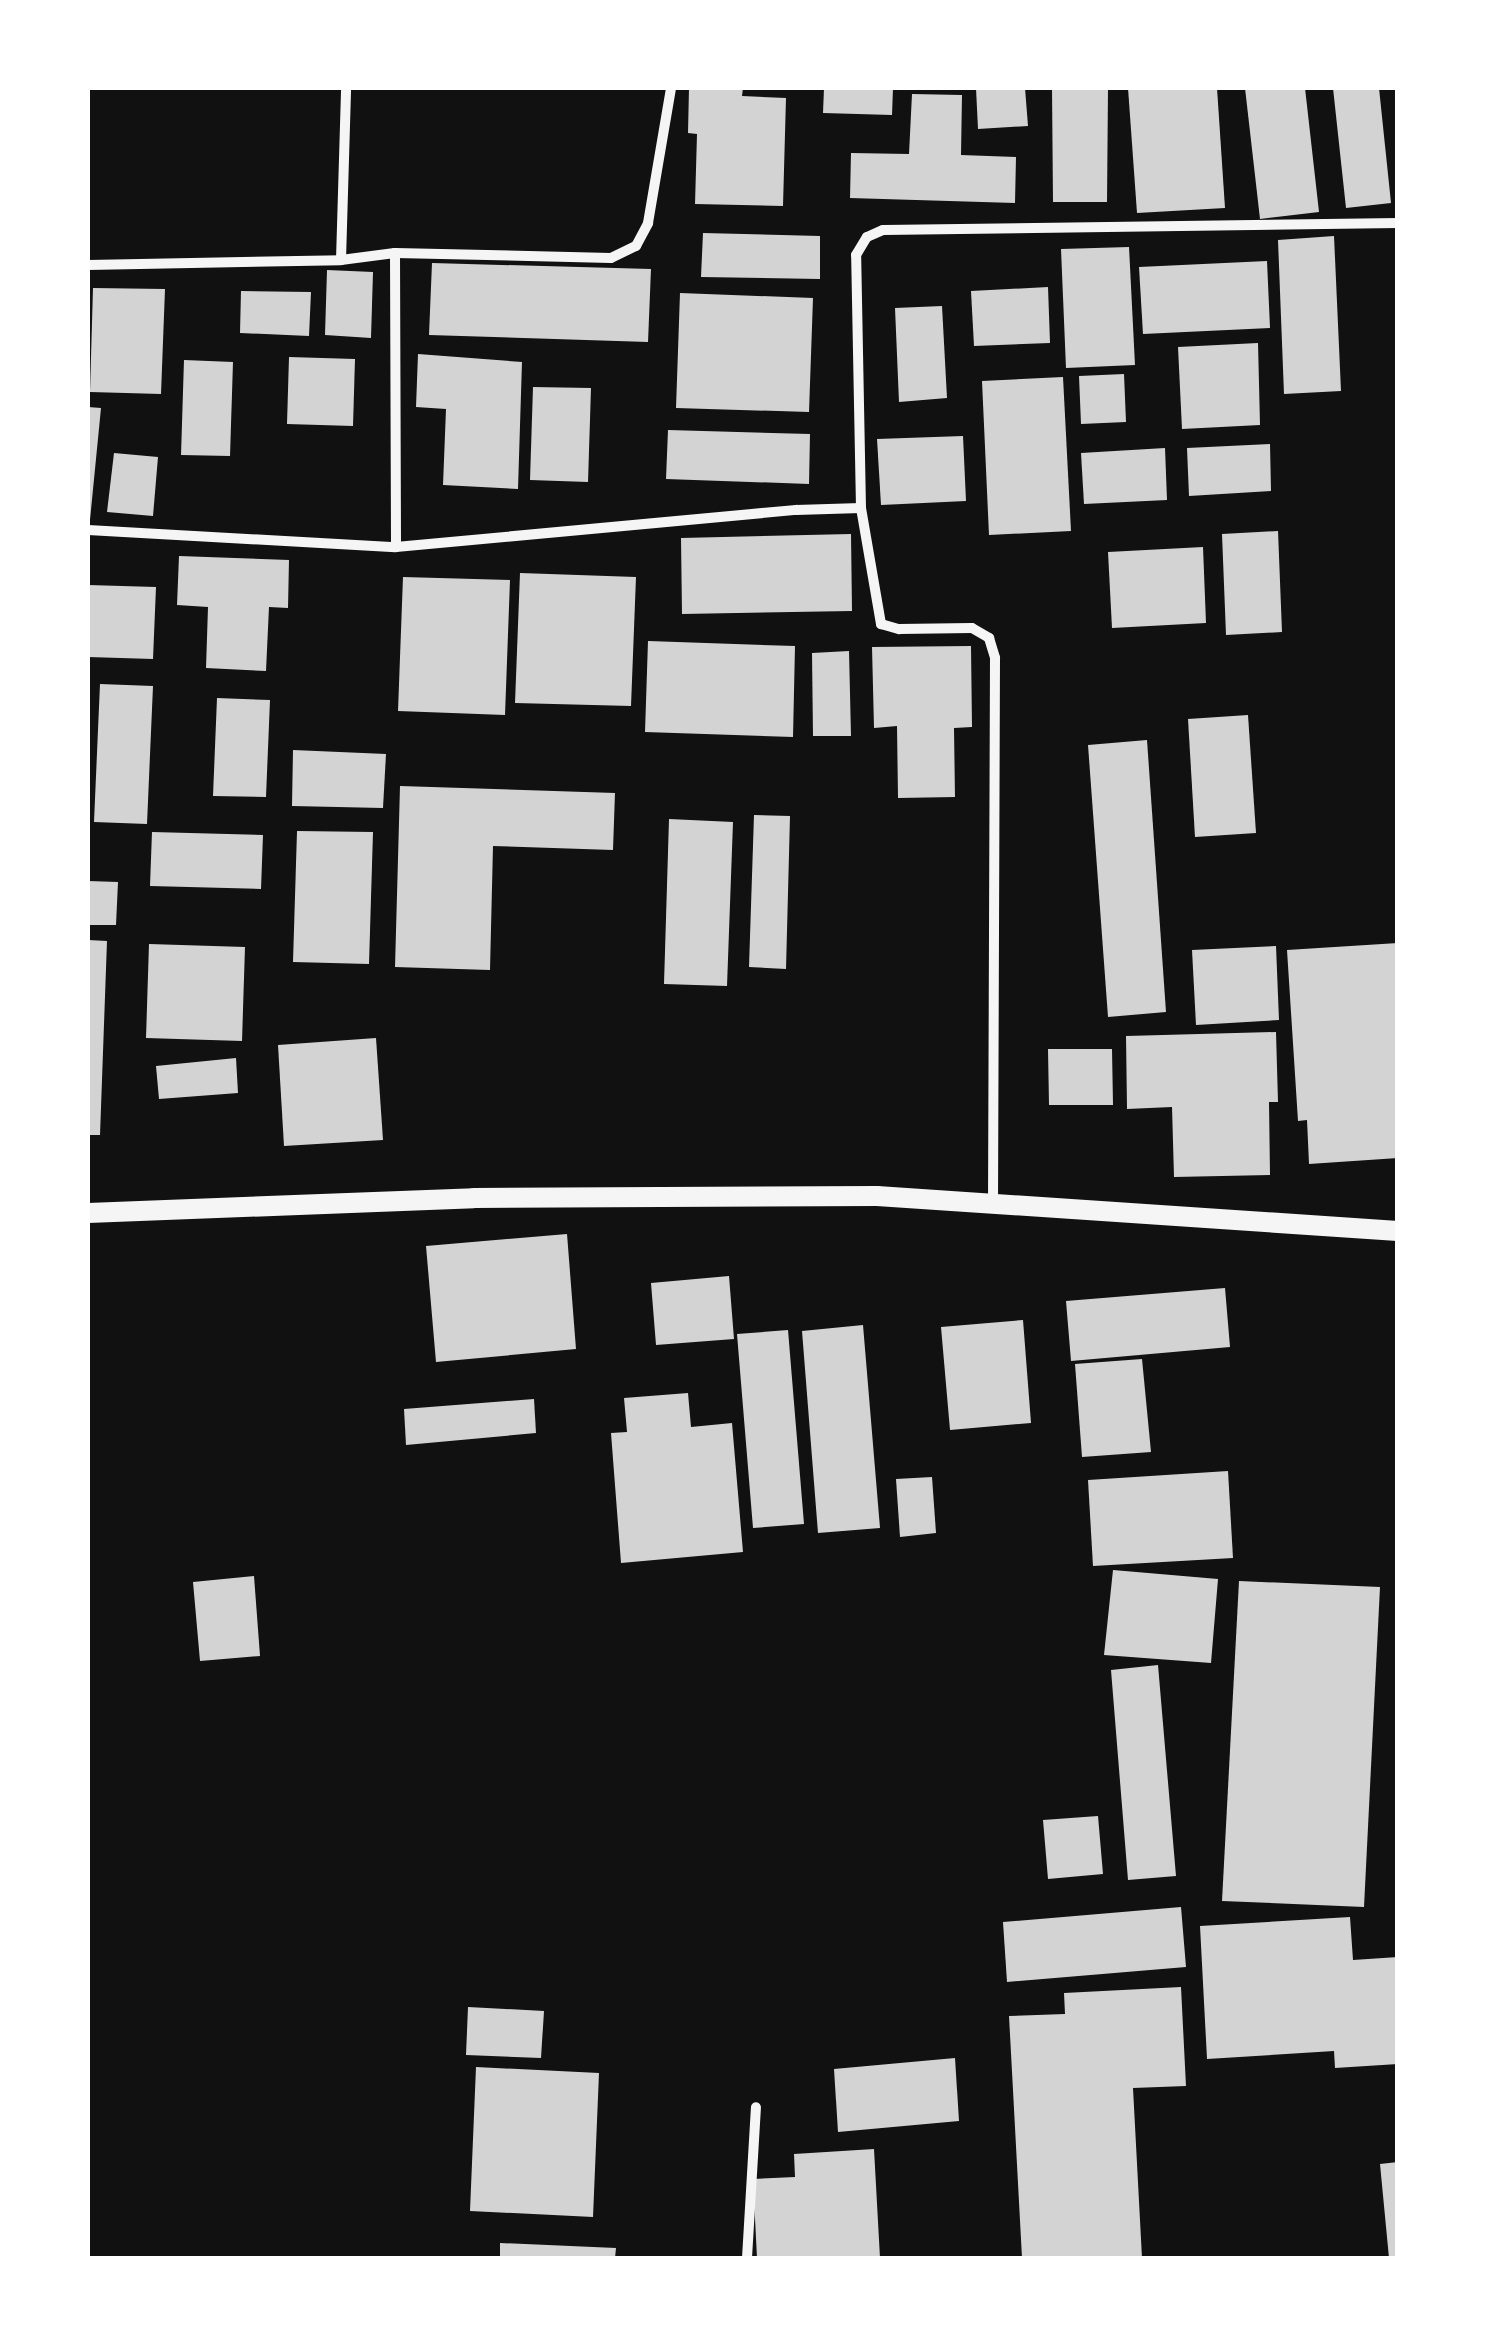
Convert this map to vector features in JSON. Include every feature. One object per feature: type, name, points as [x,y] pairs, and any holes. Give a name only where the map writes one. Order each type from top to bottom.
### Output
[{"type":"main road","points":[[88,1214],[474,1198],[877,1196],[1398,1231]]},
{"type":"street","points":[[341,260],[346,88]]},
{"type":"street","points":[[88,265],[341,260],[395,254],[611,258],[636,246],[648,223],[671,88]]},
{"type":"street","points":[[993,1203],[995,658],[990,638],[972,628],[899,629],[880,624],[860,508],[856,255],[866,237],[908,227],[1398,223]]},
{"type":"street","points":[[395,254],[396,547]]},
{"type":"street","points":[[88,530],[396,547],[796,510],[860,508]]},
{"type":"street","points":[[747,2258],[756,2108]]},
{"type":"building","points":[[689,88],[743,88],[742,96],[786,98],[783,206],[695,204],[697,134],[688,133]]},
{"type":"building","points":[[824,88],[893,88],[892,115],[823,113]]},
{"type":"building","points":[[976,88],[1025,88],[1028,126],[978,129]]},
{"type":"building","points":[[1052,88],[1108,88],[1107,202],[1053,202]]},
{"type":"building","points":[[1128,88],[1217,88],[1225,208],[1137,213]]},
{"type":"building","points":[[1245,88],[1305,88],[1319,212],[1260,219]]},
{"type":"building","points":[[1333,88],[1379,88],[1391,203],[1346,208]]},
{"type":"building","points":[[912,94],[962,95],[961,155],[1016,157],[1015,203],[850,198],[851,153],[909,154]]},
{"type":"building","points":[[703,233],[820,236],[820,279],[701,277]]},
{"type":"building","points":[[1334,236],[1341,391],[1284,394],[1278,240]]},
{"type":"building","points":[[1129,247],[1135,365],[1066,368],[1061,249]]},
{"type":"building","points":[[1267,261],[1270,328],[1143,334],[1139,267]]},
{"type":"building","points":[[432,263],[651,269],[648,342],[429,335]]},
{"type":"building","points":[[327,270],[373,272],[371,338],[325,335]]},
{"type":"building","points":[[1048,287],[1050,343],[974,346],[971,291]]},
{"type":"building","points":[[93,288],[165,289],[161,394],[90,392]]},
{"type":"building","points":[[241,291],[311,292],[309,336],[240,333]]},
{"type":"building","points":[[680,293],[813,298],[809,412],[676,408]]},
{"type":"building","points":[[942,306],[947,398],[899,402],[895,308]]},
{"type":"building","points":[[1258,343],[1260,425],[1182,429],[1178,347]]},
{"type":"building","points":[[418,354],[522,362],[518,489],[443,485],[446,409],[416,407]]},
{"type":"building","points":[[289,357],[355,359],[353,426],[287,424]]},
{"type":"building","points":[[184,360],[233,362],[230,456],[181,455]]},
{"type":"building","points":[[1124,374],[1126,422],[1081,424],[1079,376]]},
{"type":"building","points":[[1063,377],[1071,531],[989,535],[982,381]]},
{"type":"building","points":[[533,387],[591,388],[588,482],[530,480]]},
{"type":"building","points":[[88,407],[101,408],[90,520],[88,520]]},
{"type":"building","points":[[668,430],[810,434],[809,484],[666,479]]},
{"type":"building","points":[[963,436],[966,501],[881,505],[877,439]]},
{"type":"building","points":[[1270,444],[1271,491],[1189,496],[1187,448]]},
{"type":"building","points":[[1165,448],[1167,500],[1084,504],[1081,453]]},
{"type":"building","points":[[114,453],[158,457],[153,516],[107,512]]},
{"type":"building","points":[[1278,531],[1282,632],[1226,635],[1222,534]]},
{"type":"building","points":[[851,534],[852,611],[682,614],[681,538]]},
{"type":"building","points":[[1203,547],[1206,623],[1112,628],[1108,552]]},
{"type":"building","points":[[179,556],[289,560],[288,608],[269,607],[266,671],[206,668],[208,607],[177,605]]},
{"type":"building","points":[[520,573],[636,577],[631,706],[515,703]]},
{"type":"building","points":[[403,577],[510,580],[505,715],[398,711]]},
{"type":"building","points":[[88,585],[156,587],[153,659],[88,657]]},
{"type":"building","points":[[648,641],[795,646],[793,737],[645,732]]},
{"type":"building","points":[[971,646],[972,727],[954,728],[955,797],[898,798],[897,726],[874,728],[872,647]]},
{"type":"building","points":[[849,651],[851,736],[813,736],[812,653]]},
{"type":"building","points":[[100,684],[153,686],[147,824],[94,822]]},
{"type":"building","points":[[217,698],[270,700],[266,797],[213,796]]},
{"type":"building","points":[[1248,715],[1256,833],[1195,837],[1188,719]]},
{"type":"building","points":[[1147,740],[1166,1012],[1108,1017],[1088,745]]},
{"type":"building","points":[[293,750],[386,754],[383,808],[292,806]]},
{"type":"building","points":[[400,786],[615,793],[613,850],[493,846],[490,970],[395,967]]},
{"type":"building","points":[[754,815],[790,816],[786,969],[749,967]]},
{"type":"building","points":[[669,819],[733,822],[727,986],[664,984]]},
{"type":"building","points":[[297,831],[373,832],[369,964],[293,962]]},
{"type":"building","points":[[152,832],[263,835],[261,889],[150,886]]},
{"type":"building","points":[[88,881],[118,882],[116,925],[88,925]]},
{"type":"building","points":[[88,940],[107,941],[100,1135],[88,1135]]},
{"type":"building","points":[[1398,943],[1398,1158],[1309,1164],[1307,1120],[1298,1121],[1287,950]]},
{"type":"building","points":[[149,944],[245,947],[242,1041],[146,1038]]},
{"type":"building","points":[[1276,946],[1279,1020],[1196,1025],[1192,950]]},
{"type":"building","points":[[1276,1032],[1278,1102],[1269,1102],[1270,1175],[1174,1177],[1172,1107],[1127,1109],[1126,1036]]},
{"type":"building","points":[[376,1038],[383,1140],[284,1146],[278,1045]]},
{"type":"building","points":[[1048,1049],[1112,1049],[1113,1105],[1049,1105]]},
{"type":"building","points":[[236,1058],[238,1093],[159,1099],[156,1066]]},
{"type":"building","points":[[567,1234],[576,1349],[436,1362],[426,1246]]},
{"type":"building","points":[[729,1276],[734,1339],[656,1345],[651,1283]]},
{"type":"building","points":[[1225,1288],[1230,1347],[1071,1361],[1066,1301]]},
{"type":"building","points":[[1023,1320],[1031,1423],[950,1430],[941,1327]]},
{"type":"building","points":[[863,1325],[880,1528],[818,1533],[802,1331]]},
{"type":"building","points":[[788,1330],[804,1524],[753,1528],[737,1334]]},
{"type":"building","points":[[1142,1359],[1151,1452],[1082,1457],[1075,1364]]},
{"type":"building","points":[[688,1393],[691,1427],[732,1423],[743,1552],[621,1563],[611,1433],[627,1432],[624,1398]]},
{"type":"building","points":[[534,1399],[536,1433],[406,1445],[404,1409]]},
{"type":"building","points":[[1228,1471],[1233,1558],[1093,1566],[1088,1480]]},
{"type":"building","points":[[932,1477],[936,1533],[900,1537],[896,1479]]},
{"type":"building","points":[[1113,1570],[1218,1579],[1211,1663],[1104,1655]]},
{"type":"building","points":[[254,1576],[260,1656],[200,1661],[193,1582]]},
{"type":"building","points":[[1239,1581],[1380,1587],[1364,1907],[1222,1901]]},
{"type":"building","points":[[1158,1665],[1176,1876],[1128,1880],[1111,1670]]},
{"type":"building","points":[[1098,1816],[1103,1874],[1048,1879],[1043,1820]]},
{"type":"building","points":[[1181,1907],[1186,1967],[1007,1982],[1003,1922]]},
{"type":"building","points":[[1350,1917],[1353,1960],[1398,1957],[1398,2064],[1335,2068],[1334,2051],[1207,2059],[1200,1926]]},
{"type":"building","points":[[1181,1987],[1186,2086],[1133,2088],[1142,2258],[1022,2258],[1009,2016],[1065,2014],[1064,1993]]},
{"type":"building","points":[[468,2007],[544,2011],[541,2058],[466,2055]]},
{"type":"building","points":[[955,2058],[959,2121],[838,2132],[834,2069]]},
{"type":"building","points":[[476,2067],[599,2073],[593,2217],[470,2211]]},
{"type":"building","points":[[874,2149],[880,2258],[757,2258],[753,2179],[795,2177],[794,2154]]},
{"type":"building","points":[[1398,2162],[1398,2258],[1389,2258],[1380,2164]]},
{"type":"building","points":[[500,2243],[616,2248],[615,2258],[500,2258]]}]
